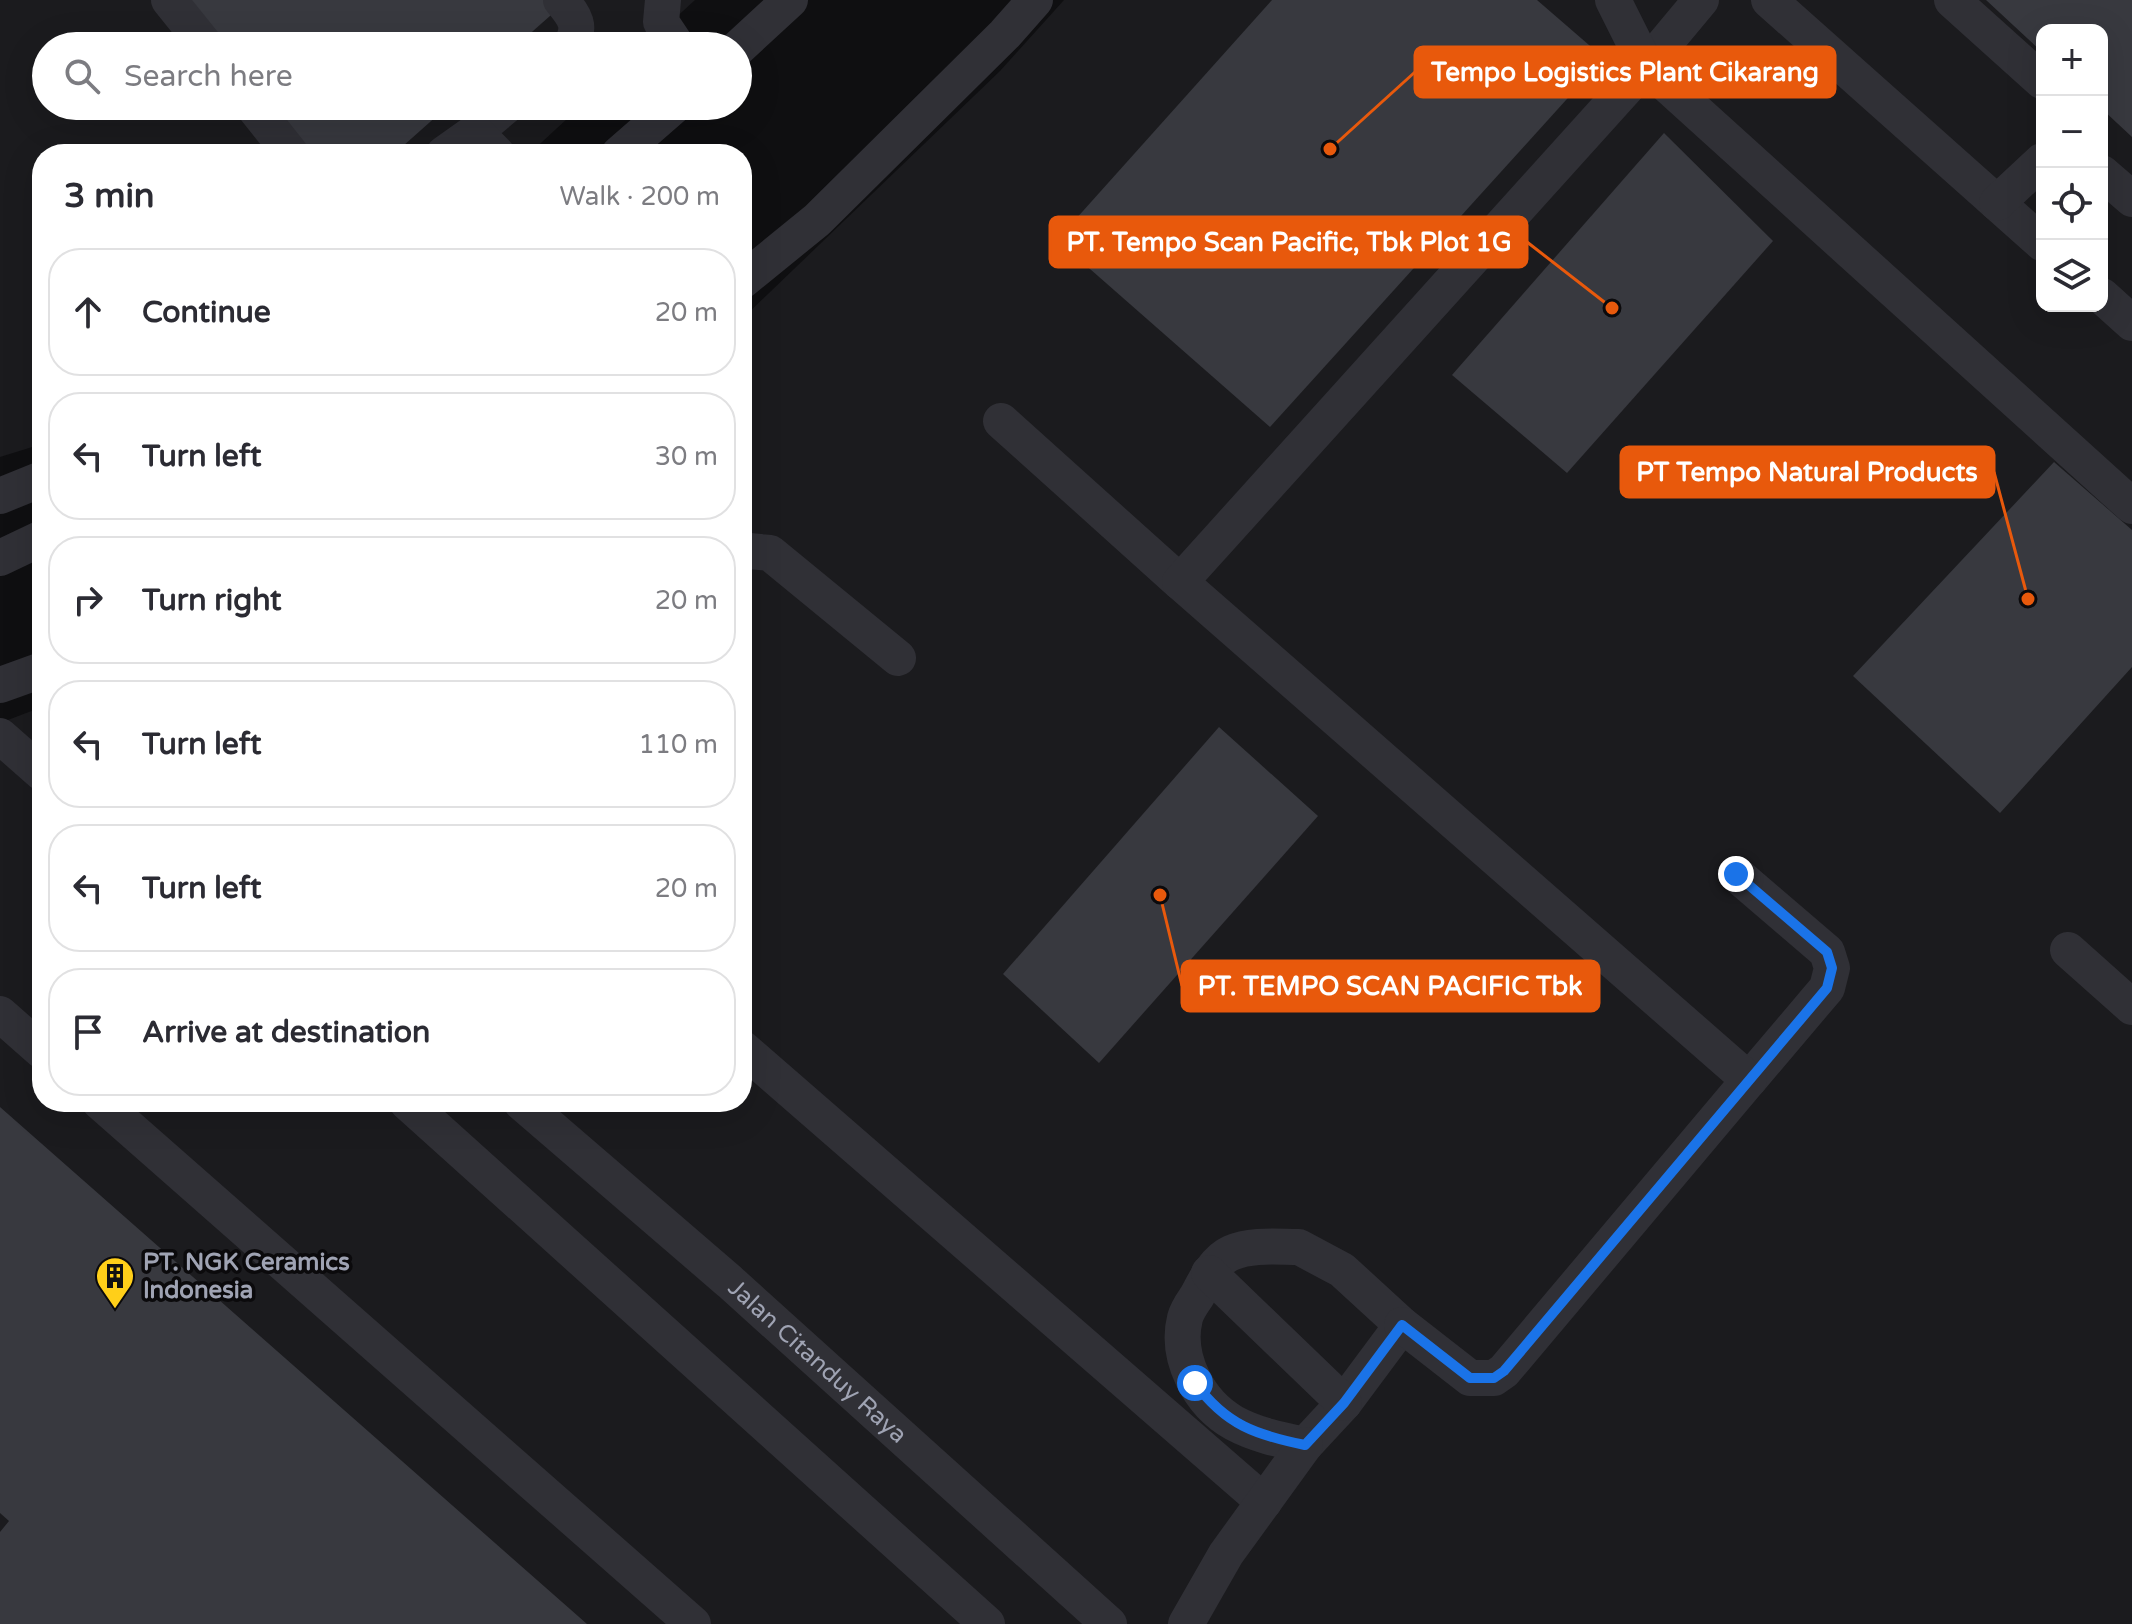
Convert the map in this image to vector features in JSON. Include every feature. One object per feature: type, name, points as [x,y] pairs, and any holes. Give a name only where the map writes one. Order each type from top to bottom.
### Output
[{"type":"street","points":[[169,0],[195,32]]},
{"type":"street","points":[[561,0],[576,18],[576,32]]},
{"type":"street","points":[[663,0],[661,22],[668,32]]},
{"type":"street","points":[[752,35],[790,0]]},
{"type":"street","points":[[752,273],[817,220],[1005,34],[1035,0]]},
{"type":"street","points":[[1613,0],[1646,66],[2132,506]]},
{"type":"street","points":[[1180,582],[1646,66],[1701,0]]},
{"type":"street","points":[[1952,0],[2036,76]]},
{"type":"street","points":[[1780,3],[2039,240]]},
{"type":"street","points":[[264,120],[283,144]]},
{"type":"street","points":[[486,143],[498,120]]},
{"type":"street","points":[[630,144],[658,120]]},
{"type":"street","points":[[1997,203],[2036,167]]},
{"type":"street","points":[[2108,178],[2132,199]]},
{"type":"street","points":[[2108,301],[2132,323]]},
{"type":"street","points":[[1001,421],[1180,582],[1749,1080]]},
{"type":"street","points":[[0,496],[32,483]]},
{"type":"street","points":[[0,558],[32,543]]},
{"type":"street","points":[[752,551],[770,553],[898,658]]},
{"type":"street","points":[[0,736],[32,764]]},
{"type":"street","points":[[1305,1445],[1268,1437],[1233,1423],[1212,1406],[1195,1383],[1186,1364],[1184,1327],[1186,1315],[1209,1273],[1229,1254],[1251,1248],[1299,1247],[1342,1270],[1402,1325],[1470,1378],[1494,1378],[1504,1371],[1827,988],[1832,968],[1827,952],[1736,874]]},
{"type":"street","points":[[2068,950],[2132,1007]]},
{"type":"street","points":[[0,1014],[32,1042]]},
{"type":"street","points":[[752,1057],[1264,1502]]},
{"type":"street","points":[[111,1112],[693,1624]]},
{"type":"street","points":[[418,1112],[987,1624]]},
{"type":"street","name":"Jalan Citanduy Raya","points":[[533,1112],[730,1282],[1109,1624]]},
{"type":"street","points":[[1209,1273],[1344,1403]]},
{"type":"street","points":[[1186,1624],[1226,1554],[1305,1445],[1344,1403],[1402,1325]]},
{"type":"shaded area","points":[[0,0],[695,0],[660,32],[32,32],[32,120],[566,120],[540,144],[32,144],[32,447],[0,457]]},
{"type":"shaded area","points":[[1064,0],[2132,0],[2132,1624],[0,1624],[0,723],[32,711],[32,1112],[752,1112],[752,309],[1000,71]]},
{"type":"building","points":[[189,0],[553,0],[559,8],[532,32],[214,32]]},
{"type":"building","points":[[1272,0],[1537,0],[1604,58],[1270,427],[1057,240]]},
{"type":"building","points":[[1986,0],[2132,0],[2132,137],[2108,115],[2108,24],[2036,24],[2036,46]]},
{"type":"building","points":[[283,120],[432,120],[405,144],[302,144]]},
{"type":"building","points":[[1664,133],[1773,241],[1567,473],[1452,375]]},
{"type":"building","points":[[2054,462],[2132,530],[2132,667],[2000,813],[1853,676]]},
{"type":"building","points":[[1219,727],[1318,816],[1099,1063],[1003,974]]},
{"type":"building","name":"PT. NGK Ceramics Indonesia","points":[[0,1107],[587,1624],[0,1624],[0,1532],[9,1521],[0,1513]]},
{"type":"place","name":"Tempo Logistics Plant Cikarang","points":[[1330,149]]},
{"type":"place","name":"PT. Tempo Scan Pacific, Tbk Plot 1G","points":[[1612,308]]},
{"type":"place","name":"PT Tempo Natural Products","points":[[2028,599]]},
{"type":"place","name":"PT. TEMPO SCAN PACIFIC Tbk","points":[[1160,895]]},
{"type":"place","name":"PT. NGK Ceramics Indonesia","points":[[115,1310]]},
{"type":"route","points":[[1195,1383],[1212,1406],[1233,1423],[1260,1434],[1305,1445],[1344,1403],[1402,1325],[1470,1378],[1494,1378],[1504,1371],[1827,988],[1832,968],[1827,952],[1736,874]]}]
